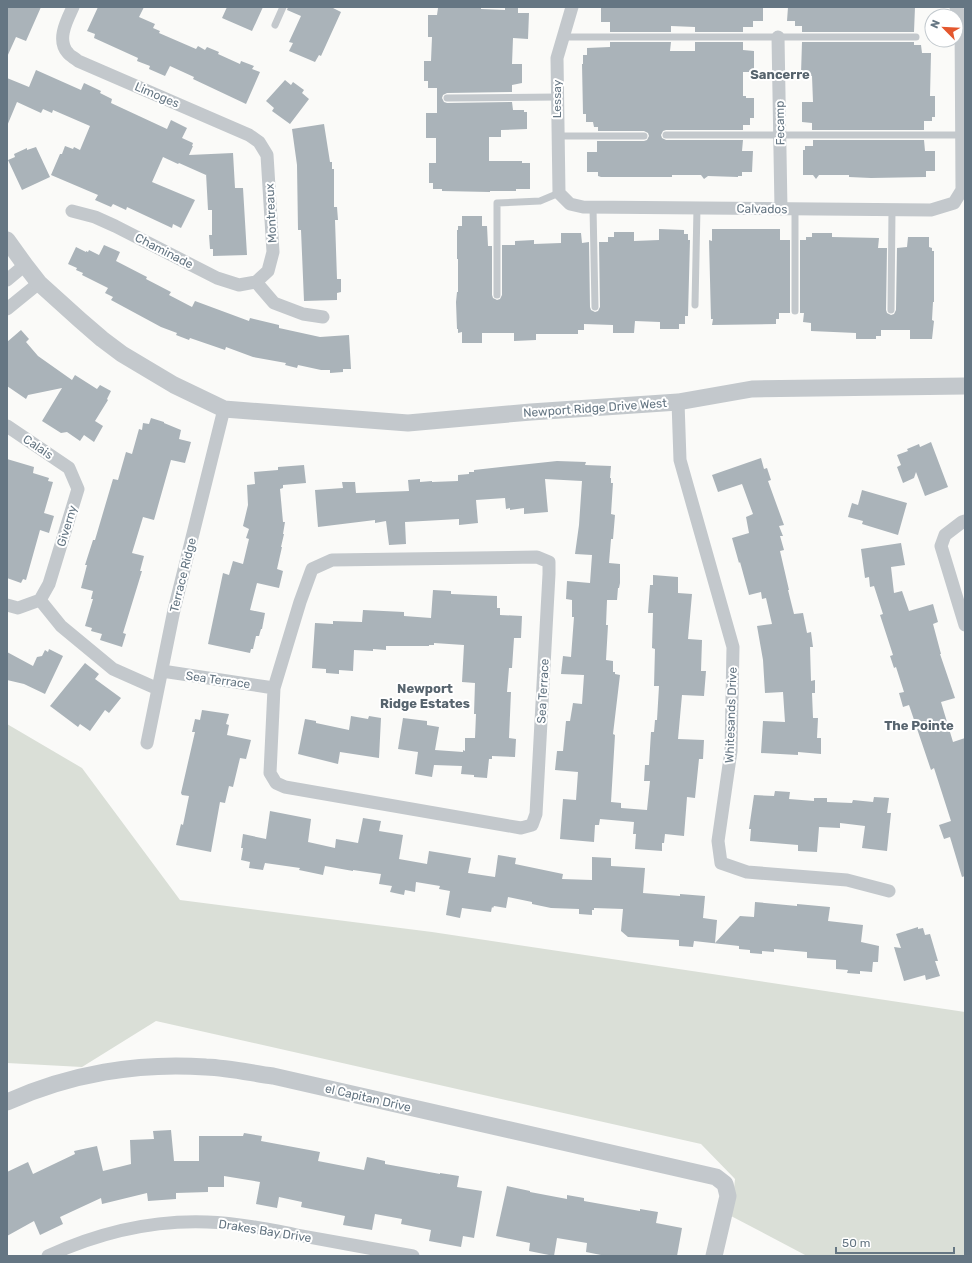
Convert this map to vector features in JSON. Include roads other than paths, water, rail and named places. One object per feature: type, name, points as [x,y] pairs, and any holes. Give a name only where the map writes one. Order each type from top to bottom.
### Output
[{"type":"street","name":"Limoges","points":[[73,7],[64,28],[63,41],[67,52],[78,61],[248,135],[259,142]]},
{"type":"street","name":"Lessay","points":[[559,193],[557,58],[570,8]]},
{"type":"street","name":"Fecamp","points":[[778,37],[781,209]]},
{"type":"street","points":[[962,48],[964,191]]},
{"type":"street","name":"Montreaux","points":[[256,282],[268,272],[273,252],[268,155],[259,142]]},
{"type":"street","name":"Calvados","points":[[559,193],[570,204],[583,207],[931,210],[954,203],[964,191]]},
{"type":"street","name":"Chaminade","points":[[72,211],[95,217],[115,226],[217,278],[239,285],[256,282]]},
{"type":"street","points":[[7,240],[39,283],[80,320],[122,354],[174,385],[224,409]]},
{"type":"street","points":[[7,280],[25,265]]},
{"type":"street","points":[[256,282],[274,303],[303,314],[323,317]]},
{"type":"street","points":[[7,309],[39,283]]},
{"type":"street","name":"Newport Ridge Drive West","points":[[224,409],[408,422],[678,402],[752,389],[965,386]]},
{"type":"street","name":"Whitesands Drive","points":[[678,402],[680,460],[733,647],[732,751],[718,841],[721,863],[747,872],[847,880],[889,891]]},
{"type":"street","name":"Terrace Ridge","points":[[147,743],[174,610],[224,409]]},
{"type":"street","name":"Calais","points":[[7,426],[69,468]]},
{"type":"street","name":"Giverny","points":[[40,600],[49,584],[78,490],[69,468]]},
{"type":"street","points":[[965,521],[945,535],[941,546],[965,625]]},
{"type":"street","name":"Sea Terrace","points":[[537,557],[549,562],[536,814],[532,825],[521,828],[285,787],[276,783],[270,773],[274,688],[300,602],[312,569],[332,560],[537,557]]},
{"type":"street","points":[[7,605],[18,608],[40,600],[61,626],[113,669],[158,689]]},
{"type":"street","name":"Sea Terrace","points":[[162,671],[274,688]]},
{"type":"street","name":"el Capitan Drive","points":[[7,1102],[27,1093],[71,1079],[115,1070],[160,1066],[206,1067],[273,1076],[716,1177],[725,1184],[728,1196],[714,1256]]},
{"type":"street","name":"Drakes Bay Drive","points":[[48,1256],[70,1246],[103,1235],[137,1227],[172,1223],[207,1222],[241,1225],[413,1256]]},
{"type":"lane","points":[[275,25],[283,7]]},
{"type":"lane","points":[[563,37],[916,36]]},
{"type":"lane","points":[[448,98],[557,97]]},
{"type":"lane","points":[[666,135],[962,135]]},
{"type":"lane","points":[[557,136],[644,136]]},
{"type":"lane","points":[[497,295],[497,202],[540,201],[559,193]]},
{"type":"lane","points":[[593,207],[595,307]]},
{"type":"lane","points":[[695,305],[697,208]]},
{"type":"lane","points":[[795,209],[795,311]]},
{"type":"lane","points":[[891,310],[892,210]]},
{"type":"district","name":"Sancerre","points":[[780,74]]},
{"type":"district","name":"Newport Ridge Estates","points":[[425,696]]},
{"type":"district","name":"The Pointe","points":[[919,725]]}]
